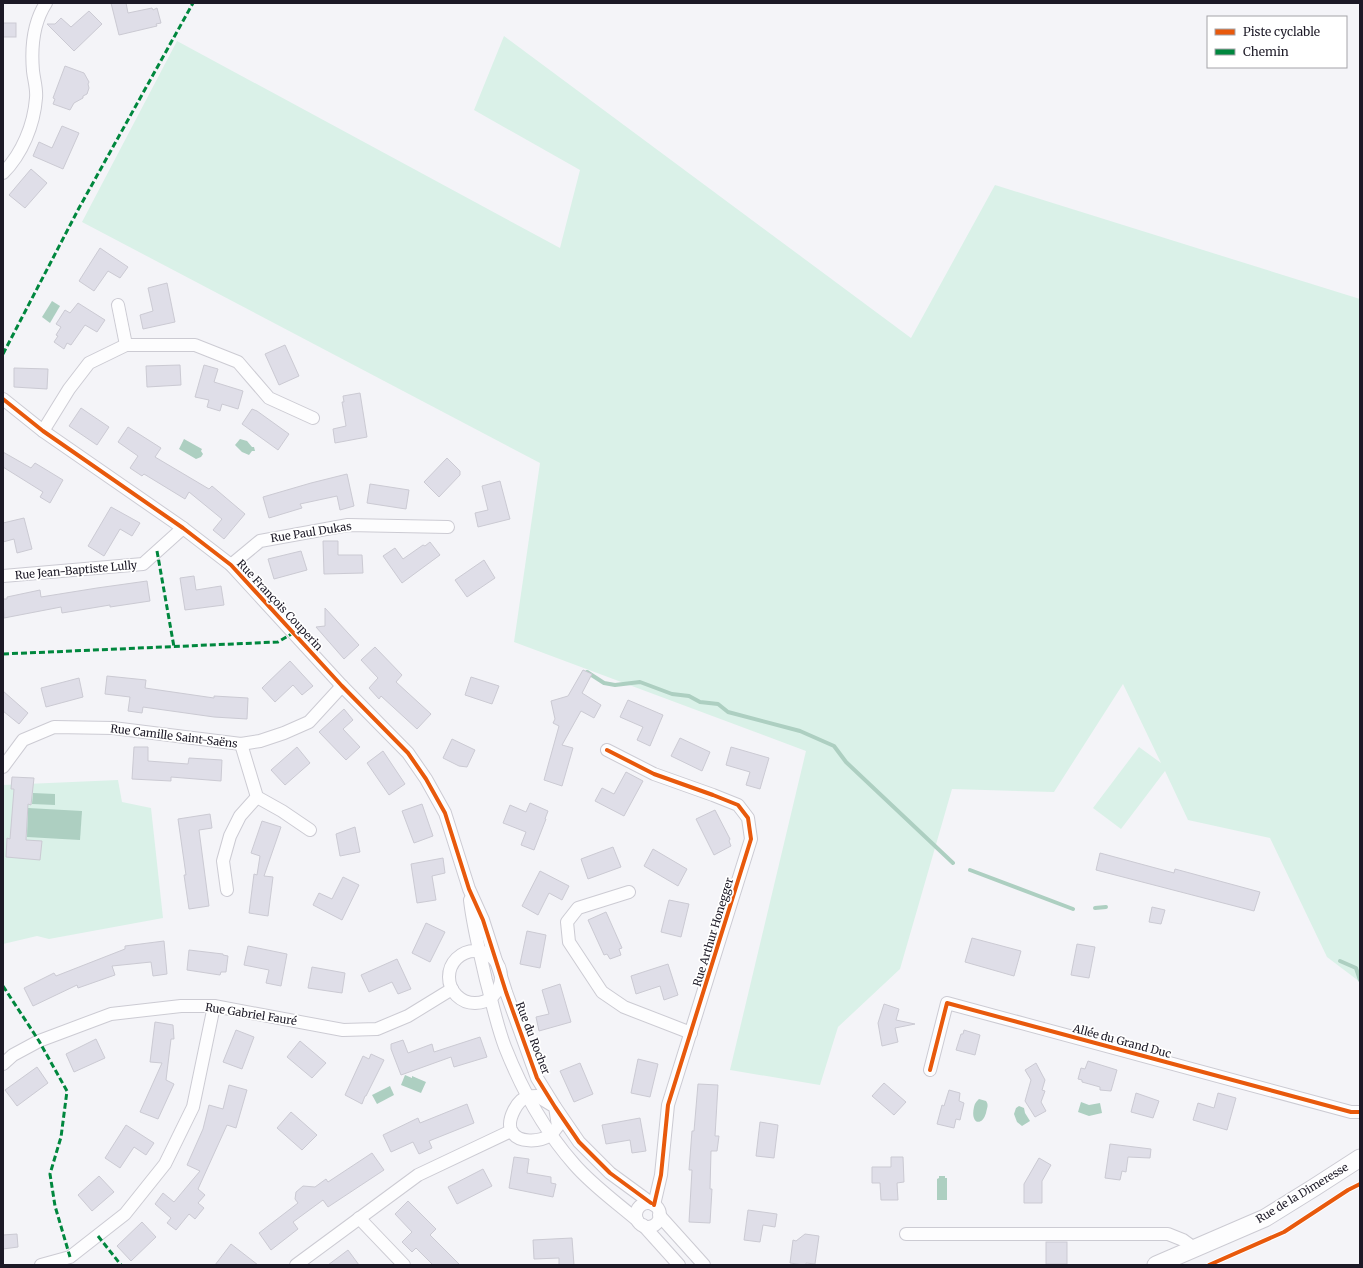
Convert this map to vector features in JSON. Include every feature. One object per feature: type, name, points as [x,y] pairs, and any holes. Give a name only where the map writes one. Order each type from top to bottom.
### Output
[{"type":"street","points":[[3,173],[13,163],[32,125],[36,97],[33,70],[33,39],[40,12],[46,3]]},
{"type":"street","points":[[118,305],[126,345]]},
{"type":"street","points":[[43,431],[69,389],[90,363],[126,345],[195,345],[238,362],[269,398],[313,418]]},
{"type":"street","name":"Rue François Couperin","points":[[3,399],[43,431],[183,528],[231,565],[342,686],[408,753],[426,779],[446,813],[469,889]]},
{"type":"street","name":"Rue Paul Dukas","points":[[231,565],[260,540],[348,525],[448,527]]},
{"type":"street","name":"Rue Jean-Baptiste Lully","points":[[3,576],[144,564],[183,528]]},
{"type":"street","name":"Rue Camille Saint-Saëns","points":[[3,767],[23,740],[54,727],[113,728],[241,744],[260,741],[284,733],[309,722],[342,686]]},
{"type":"street","points":[[241,744],[257,797],[282,811],[310,830]]},
{"type":"street","name":"Rue Arthur Honegger","points":[[607,750],[654,774],[713,794],[738,805],[748,818],[751,839],[668,1105],[661,1175],[655,1208]]},
{"type":"street","points":[[227,890],[223,861],[230,836],[240,816],[257,797]]},
{"type":"street","points":[[469,889],[473,923],[479,951],[504,1046],[527,1097],[550,1135],[574,1165],[640,1222],[679,1265]]},
{"type":"street","name":"Rue du Rocher","points":[[469,889],[483,920],[500,969],[506,992],[537,1078],[579,1142],[610,1173],[655,1208],[704,1265]]},
{"type":"street","points":[[629,892],[578,908],[567,922],[569,942],[602,992],[624,1007],[691,1033]]},
{"type":"street","points":[[479,951],[492,957],[500,969],[501,975],[498,987],[491,997],[483,1001],[471,1002],[463,1000],[452,989],[449,977],[452,965],[455,960],[464,953],[479,951]]},
{"type":"street","name":"Rue Gabriel Fauré","points":[[3,1064],[13,1055],[39,1041],[111,1014],[181,1006],[214,1006],[343,1030],[377,1029],[408,1016],[452,989]]},
{"type":"street","name":"Allée du Grand Duc","points":[[930,1070],[947,1004],[1351,1112],[1360,1112]]},
{"type":"street","points":[[41,1265],[70,1257],[125,1214],[166,1164],[194,1107],[214,1006]]},
{"type":"street","points":[[537,1096],[556,1108],[558,1126],[550,1135],[537,1140],[520,1139],[511,1131],[510,1122],[516,1106],[527,1097],[537,1096]]},
{"type":"street","points":[[296,1265],[418,1174],[511,1131]]},
{"type":"street","name":"Rue de la Dimeresse","points":[[1156,1265],[1265,1218],[1315,1188],[1360,1158]]},
{"type":"street","points":[[647,1203],[655,1208],[657,1222],[650,1226],[640,1222],[636,1212],[640,1206],[647,1203]]},
{"type":"street","points":[[359,1218],[404,1265]]},
{"type":"street","points":[[906,1234],[1168,1234],[1183,1240],[1194,1248]]},
{"type":"shaded area","points":[[504,36],[911,338],[995,185],[1360,299],[1360,982],[1327,957],[1270,838],[1188,820],[1165,771],[1121,829],[1093,808],[1139,747],[1161,763],[1123,684],[1054,792],[952,789],[900,969],[838,1027],[820,1085],[730,1070],[806,751],[514,642],[540,463],[82,222],[177,41],[560,248],[580,170],[474,110]]},
{"type":"shaded area","points":[[52,301],[60,306],[50,323],[42,317]]},
{"type":"shaded area","points":[[184,439],[202,449],[201,451],[203,454],[201,457],[196,459],[179,449]]},
{"type":"shaded area","points":[[240,439],[247,441],[252,447],[254,447],[255,451],[252,451],[249,455],[242,452],[235,445]]},
{"type":"shaded area","points":[[118,780],[122,802],[151,808],[163,918],[49,939],[37,936],[3,944],[3,785]]},
{"type":"shaded area","points":[[33,793],[55,794],[55,805],[32,804]]},
{"type":"shaded area","points":[[28,808],[82,811],[80,840],[27,837]]},
{"type":"shaded area","points":[[405,1075],[412,1078],[412,1076],[426,1082],[421,1093],[401,1085]]},
{"type":"shaded area","points":[[390,1086],[394,1095],[377,1104],[372,1095]]},
{"type":"shaded area","points":[[979,1099],[986,1101],[988,1105],[984,1117],[982,1120],[977,1122],[973,1113],[975,1104]]},
{"type":"shaded area","points":[[1081,1102],[1089,1105],[1100,1103],[1102,1113],[1089,1116],[1078,1112]]},
{"type":"shaded area","points":[[1019,1106],[1024,1108],[1030,1121],[1022,1126],[1017,1122],[1014,1114],[1016,1108]]},
{"type":"shaded area","points":[[939,1176],[945,1176],[945,1178],[947,1178],[947,1200],[937,1200],[937,1179]]},
{"type":"building","points":[[111,3],[126,3],[128,13],[152,8],[153,10],[157,8],[161,23],[156,24],[157,26],[119,35]]},
{"type":"building","points":[[89,11],[102,24],[74,51],[47,24],[55,24],[61,18],[71,27]]},
{"type":"building","points":[[3,23],[16,23],[16,37],[3,37]]},
{"type":"building","points":[[65,66],[84,73],[89,82],[87,94],[74,103],[70,110],[53,104],[55,99],[53,98]]},
{"type":"building","points":[[62,126],[79,133],[63,169],[33,156],[39,142],[52,148]]},
{"type":"building","points":[[31,169],[47,183],[25,208],[9,195]]},
{"type":"building","points":[[100,248],[128,267],[120,278],[108,271],[94,291],[79,281]]},
{"type":"building","points":[[167,283],[175,322],[143,329],[140,315],[153,311],[148,288]]},
{"type":"building","points":[[78,303],[105,320],[97,332],[85,325],[71,345],[67,343],[64,349],[54,342],[61,327],[56,324],[65,310],[70,313]]},
{"type":"building","points":[[285,345],[299,376],[279,385],[265,354]]},
{"type":"building","points":[[180,365],[181,385],[147,387],[146,366]]},
{"type":"building","points":[[204,365],[218,369],[214,382],[243,391],[238,409],[222,404],[220,411],[207,407],[209,400],[195,397]]},
{"type":"building","points":[[14,368],[48,369],[47,389],[14,387]]},
{"type":"building","points":[[360,393],[367,437],[335,443],[333,429],[346,426],[342,402],[344,402],[343,396]]},
{"type":"building","points":[[81,408],[109,427],[97,445],[69,426]]},
{"type":"building","points":[[252,409],[289,434],[278,450],[242,424]]},
{"type":"building","points":[[128,427],[161,448],[155,457],[209,489],[212,486],[245,514],[224,539],[213,530],[222,519],[189,492],[185,499],[144,474],[142,476],[130,468],[138,456],[118,442]]},
{"type":"building","points":[[3,452],[31,468],[35,463],[63,480],[50,503],[40,497],[43,492],[3,467]]},
{"type":"building","points":[[447,458],[460,471],[460,475],[439,497],[424,482]]},
{"type":"building","points":[[347,474],[354,506],[340,510],[337,496],[300,504],[302,508],[269,518],[263,497]]},
{"type":"building","points":[[500,481],[510,519],[478,527],[475,513],[488,510],[482,486]]},
{"type":"building","points":[[370,484],[409,490],[406,509],[367,503]]},
{"type":"building","points":[[111,507],[140,523],[132,536],[120,529],[104,556],[88,546]]},
{"type":"building","points":[[24,518],[32,549],[17,553],[14,539],[3,542],[3,523]]},
{"type":"building","points":[[323,541],[338,541],[338,555],[362,555],[363,573],[324,574]]},
{"type":"building","points":[[430,542],[440,555],[402,583],[383,556],[395,548],[403,559]]},
{"type":"building","points":[[301,551],[307,570],[274,579],[268,559]]},
{"type":"building","points":[[484,560],[495,578],[467,597],[455,580]]},
{"type":"building","points":[[194,576],[196,590],[221,586],[224,605],[185,610],[180,578]]},
{"type":"building","points":[[147,581],[150,601],[110,607],[110,605],[62,613],[61,607],[4,618],[3,599],[7,599],[7,597],[40,590],[41,597]]},
{"type":"building","points":[[325,608],[359,645],[344,659],[316,627],[325,626]]},
{"type":"building","points":[[375,647],[402,675],[396,682],[431,714],[417,729],[381,696],[379,699],[369,688],[378,678],[361,660]]},
{"type":"building","points":[[290,661],[313,686],[302,695],[293,685],[275,702],[262,688]]},
{"type":"building","points":[[583,670],[592,674],[582,693],[601,705],[594,718],[581,711],[562,745],[573,748],[562,786],[544,780],[559,726],[553,723],[555,719],[551,701],[568,696]]},
{"type":"building","points":[[107,676],[146,680],[145,688],[214,698],[214,696],[248,698],[247,719],[214,717],[143,707],[142,713],[128,711],[130,697],[105,694]]},
{"type":"building","points":[[471,677],[499,686],[492,704],[465,695]]},
{"type":"building","points":[[79,678],[83,697],[46,707],[41,688]]},
{"type":"building","points":[[3,691],[28,713],[19,724],[3,711]]},
{"type":"building","points":[[628,700],[663,715],[650,746],[637,740],[643,727],[620,717]]},
{"type":"building","points":[[344,709],[353,720],[343,729],[360,747],[346,760],[319,732]]},
{"type":"building","points":[[680,738],[710,752],[702,771],[671,756]]},
{"type":"building","points":[[452,739],[475,750],[467,767],[459,766],[443,758]]},
{"type":"building","points":[[134,747],[148,747],[148,761],[188,764],[189,758],[222,760],[221,781],[171,777],[171,781],[132,779]]},
{"type":"building","points":[[297,747],[310,763],[285,785],[271,770]]},
{"type":"building","points":[[731,747],[769,758],[760,789],[746,785],[750,772],[726,765]]},
{"type":"building","points":[[383,751],[405,784],[389,795],[367,763]]},
{"type":"building","points":[[626,772],[643,781],[624,816],[595,801],[602,788],[614,794]]},
{"type":"building","points":[[12,777],[34,778],[31,805],[28,804],[26,840],[42,841],[40,860],[6,857],[7,838],[10,839],[14,789],[11,789]]},
{"type":"building","points":[[530,803],[548,811],[534,850],[521,845],[526,832],[503,823],[510,805],[526,812]]},
{"type":"building","points":[[422,804],[433,836],[414,843],[402,811]]},
{"type":"building","points":[[715,810],[730,839],[729,841],[731,846],[714,855],[696,819]]},
{"type":"building","points":[[210,814],[212,828],[199,830],[209,906],[189,909],[178,819]]},
{"type":"building","points":[[262,821],[281,827],[264,876],[273,877],[268,916],[249,913],[254,874],[257,875],[260,856],[251,853]]},
{"type":"building","points":[[355,827],[360,852],[340,856],[336,834]]},
{"type":"building","points":[[613,847],[621,867],[588,879],[581,859]]},
{"type":"building","points":[[653,849],[687,869],[678,886],[644,866]]},
{"type":"building","points":[[1100,853],[1174,873],[1175,869],[1260,892],[1254,911],[1096,870]]},
{"type":"building","points":[[443,858],[445,873],[432,876],[436,900],[417,903],[411,864]]},
{"type":"building","points":[[540,871],[569,886],[562,900],[549,893],[538,915],[522,906]]},
{"type":"building","points":[[343,877],[359,885],[342,920],[313,905],[319,893],[332,899]]},
{"type":"building","points":[[669,900],[689,904],[681,937],[661,932]]},
{"type":"building","points":[[1152,907],[1165,910],[1161,924],[1149,922]]},
{"type":"building","points":[[606,912],[622,948],[619,949],[621,955],[610,959],[607,954],[604,955],[588,920]]},
{"type":"building","points":[[426,923],[445,932],[430,962],[412,953]]},
{"type":"building","points":[[527,931],[546,935],[540,968],[520,964]]},
{"type":"building","points":[[972,938],[1021,951],[1014,976],[965,962]]},
{"type":"building","points":[[164,941],[167,974],[153,976],[151,962],[112,966],[115,975],[78,988],[77,985],[33,1006],[24,988],[54,973],[56,976],[125,949],[125,946]]},
{"type":"building","points":[[1077,944],[1095,947],[1089,978],[1071,975]]},
{"type":"building","points":[[248,946],[287,954],[281,986],[266,983],[269,970],[244,965]]},
{"type":"building","points":[[189,950],[223,954],[228,956],[226,972],[221,972],[220,975],[187,970]]},
{"type":"building","points":[[397,959],[411,989],[398,994],[392,982],[369,992],[361,975]]},
{"type":"building","points":[[668,964],[678,995],[664,1000],[660,986],[636,994],[631,976]]},
{"type":"building","points":[[312,967],[345,973],[342,993],[308,988]]},
{"type":"building","points":[[560,984],[571,1022],[539,1031],[536,1017],[549,1014],[542,990]]},
{"type":"building","points":[[884,1004],[899,1009],[896,1020],[915,1024],[895,1028],[898,1042],[882,1046],[878,1023]]},
{"type":"building","points":[[155,1022],[173,1025],[174,1039],[171,1039],[166,1080],[174,1084],[158,1119],[140,1112],[162,1063],[150,1062]]},
{"type":"building","points":[[236,1030],[254,1037],[242,1069],[223,1062]]},
{"type":"building","points":[[964,1030],[980,1035],[975,1055],[956,1050],[961,1034],[963,1034]]},
{"type":"building","points":[[480,1037],[487,1057],[454,1067],[451,1057],[401,1075],[391,1049],[391,1044],[403,1040],[408,1053],[432,1044],[434,1052]]},
{"type":"building","points":[[96,1039],[105,1058],[74,1072],[66,1054]]},
{"type":"building","points":[[300,1041],[326,1063],[312,1078],[287,1057]]},
{"type":"building","points":[[371,1054],[384,1060],[362,1104],[345,1095],[363,1056],[369,1059]]},
{"type":"building","points":[[638,1059],[658,1064],[650,1097],[631,1093]]},
{"type":"building","points":[[1088,1061],[1117,1070],[1111,1091],[1100,1090],[1100,1087],[1082,1082],[1082,1080],[1078,1079],[1081,1068],[1085,1069]]},
{"type":"building","points":[[580,1063],[593,1094],[574,1102],[560,1071]]},
{"type":"building","points":[[1036,1063],[1045,1080],[1042,1090],[1045,1091],[1041,1102],[1046,1111],[1035,1117],[1025,1101],[1031,1080],[1025,1070]]},
{"type":"building","points":[[37,1067],[48,1083],[17,1106],[5,1090]]},
{"type":"building","points":[[884,1083],[906,1102],[894,1115],[872,1096]]},
{"type":"building","points":[[698,1084],[718,1085],[715,1136],[719,1136],[717,1151],[711,1151],[710,1189],[712,1189],[710,1223],[689,1222],[692,1170],[689,1170]]},
{"type":"building","points":[[229,1085],[247,1090],[236,1128],[227,1125],[198,1189],[205,1195],[198,1203],[204,1208],[195,1219],[189,1214],[176,1230],[167,1223],[171,1218],[155,1204],[163,1193],[174,1202],[200,1171],[187,1165],[203,1129],[209,1105],[223,1109]]},
{"type":"building","points":[[949,1090],[960,1093],[959,1101],[964,1103],[960,1120],[956,1119],[954,1128],[937,1124],[942,1105],[944,1106]]},
{"type":"building","points":[[1136,1093],[1159,1101],[1153,1118],[1131,1112]]},
{"type":"building","points":[[1218,1093],[1236,1098],[1227,1130],[1193,1120],[1198,1103],[1214,1108]]},
{"type":"building","points":[[467,1104],[474,1123],[429,1141],[432,1148],[419,1154],[413,1142],[391,1152],[383,1135],[418,1118],[420,1123]]},
{"type":"building","points":[[291,1112],[317,1135],[302,1150],[277,1128]]},
{"type":"building","points":[[640,1118],[646,1151],[632,1153],[630,1140],[606,1144],[602,1125]]},
{"type":"building","points":[[760,1122],[778,1125],[774,1158],[756,1156]]},
{"type":"building","points":[[126,1125],[154,1143],[146,1155],[134,1147],[120,1168],[105,1158]]},
{"type":"building","points":[[1110,1144],[1151,1149],[1150,1158],[1128,1157],[1126,1172],[1122,1171],[1120,1180],[1105,1178]]},
{"type":"building","points":[[372,1153],[384,1170],[328,1207],[323,1200],[293,1222],[298,1229],[271,1250],[259,1233],[298,1203],[295,1199],[296,1192],[303,1186],[315,1187],[326,1179],[328,1182]]},
{"type":"building","points":[[514,1157],[529,1159],[527,1173],[551,1177],[551,1183],[556,1184],[553,1197],[509,1188]]},
{"type":"building","points":[[891,1157],[903,1157],[904,1182],[897,1183],[898,1200],[881,1200],[880,1183],[872,1183],[872,1167],[891,1167]]},
{"type":"building","points":[[1039,1158],[1051,1165],[1042,1181],[1042,1203],[1024,1203],[1024,1184]]},
{"type":"building","points":[[483,1169],[492,1186],[457,1204],[448,1187]]},
{"type":"building","points":[[99,1176],[114,1192],[92,1211],[78,1195]]},
{"type":"building","points":[[408,1201],[436,1229],[430,1235],[460,1265],[433,1265],[416,1248],[412,1252],[402,1242],[412,1232],[395,1214]]},
{"type":"building","points":[[748,1210],[777,1214],[775,1227],[763,1225],[760,1242],[744,1240]]},
{"type":"building","points":[[142,1222],[156,1237],[131,1261],[117,1246]]},
{"type":"building","points":[[17,1234],[18,1247],[3,1249],[3,1235]]},
{"type":"building","points":[[805,1234],[819,1236],[815,1264],[806,1263],[806,1265],[804,1265],[790,1263],[793,1240],[796,1241]]},
{"type":"building","points":[[572,1238],[574,1265],[559,1265],[559,1258],[534,1259],[533,1240]]},
{"type":"building","points":[[1046,1242],[1067,1242],[1067,1264],[1046,1264]]},
{"type":"building","points":[[231,1244],[258,1265],[215,1265]]},
{"type":"building","points":[[348,1250],[359,1265],[328,1265]]},
{"type":"waterway","points":[[587,672],[604,683],[615,685],[640,682],[672,694],[689,696],[700,702],[718,704],[728,712],[800,731],[834,746],[846,762],[953,863]]},
{"type":"waterway","points":[[970,870],[1073,909]]},
{"type":"waterway","points":[[1095,908],[1106,907]]},
{"type":"waterway","points":[[1340,961],[1356,968],[1360,980]]},
{"type":"marked path","points":[[3,354],[79,208],[193,3]]},
{"type":"marked path","points":[[157,551],[174,647]]},
{"type":"marked path","points":[[3,654],[278,642],[293,633]]},
{"type":"marked path","points":[[3,986],[39,1041],[67,1091],[61,1137],[50,1174],[55,1206],[70,1257]]},
{"type":"marked path","points":[[98,1236],[121,1265]]},
{"type":"cycle path","points":[[3,399],[43,431],[183,528],[231,565],[342,686],[408,753],[426,779],[445,813],[469,889],[483,920],[506,992],[537,1078],[579,1142],[610,1173],[651,1203]]},
{"type":"cycle path","points":[[607,750],[654,774],[738,805],[748,818],[751,839],[668,1105],[661,1175],[654,1205]]},
{"type":"cycle path","points":[[930,1070],[947,1003],[1351,1112],[1360,1112]]},
{"type":"cycle path","points":[[1209,1265],[1284,1232],[1348,1190],[1360,1184]]}]
